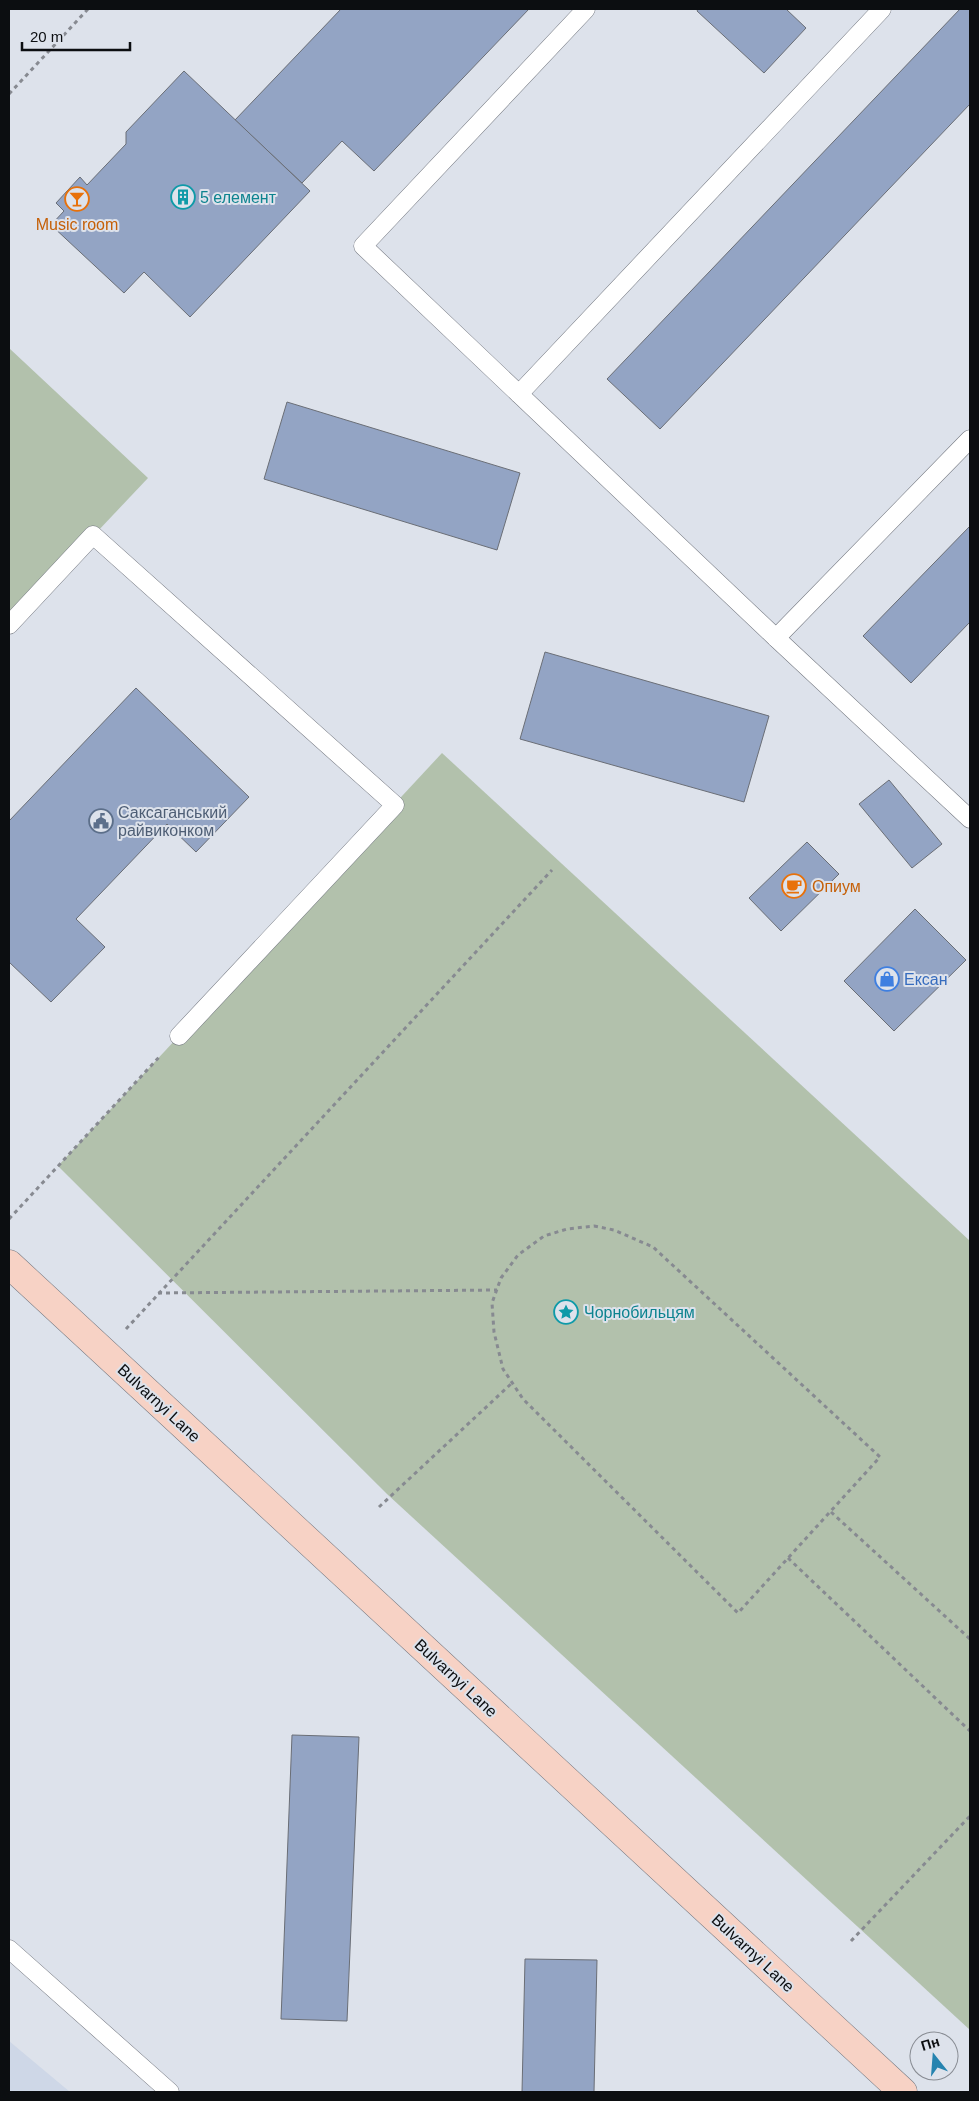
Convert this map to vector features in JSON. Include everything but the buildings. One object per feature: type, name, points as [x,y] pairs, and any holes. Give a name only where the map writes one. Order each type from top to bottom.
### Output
[{"type":"street","name":"Bulvarnyi Lane","points":[[9,1264],[903,2092]]},
{"type":"lane","points":[[586,9],[363,246],[776,638],[970,819]]},
{"type":"lane","points":[[519,394],[882,9]]},
{"type":"lane","points":[[776,638],[970,439]]},
{"type":"lane","points":[[9,625],[93,535],[395,805],[179,1036]]},
{"type":"lane","points":[[9,1949],[170,2092]]},
{"type":"path","points":[[9,94],[88,9]]},
{"type":"path","points":[[104,1352],[552,870]]},
{"type":"path","points":[[9,1219],[179,1036]]},
{"type":"path","points":[[594,1226],[614,1230],[653,1247],[880,1457],[738,1613],[522,1399],[503,1369],[494,1332],[492,1303],[497,1290],[501,1278],[518,1255],[544,1236],[567,1229],[594,1226]]},
{"type":"path","points":[[158,1293],[497,1290]]},
{"type":"path","points":[[379,1507],[512,1383]]},
{"type":"path","points":[[831,1512],[970,1639]]},
{"type":"path","points":[[788,1558],[970,1731]]},
{"type":"path","points":[[852,1941],[970,1816]]},
{"type":"shaded area","points":[[9,2041],[70,2092],[9,2092]]},
{"type":"green space","points":[[9,348],[148,478],[9,625]]},
{"type":"green space","points":[[442,753],[970,1241],[970,2030],[387,1494],[58,1166]]},
{"type":"place","name":"5 елемент","points":[[183,197]]},
{"type":"place","name":"Music room","points":[[77,199]]},
{"type":"place","name":"Саксаганський райвиконком","points":[[101,821]]},
{"type":"place","name":"Опиум","points":[[794,886]]},
{"type":"place","name":"Ексан","points":[[887,979]]},
{"type":"place","name":"Чорнобильцям","points":[[566,1312]]}]
